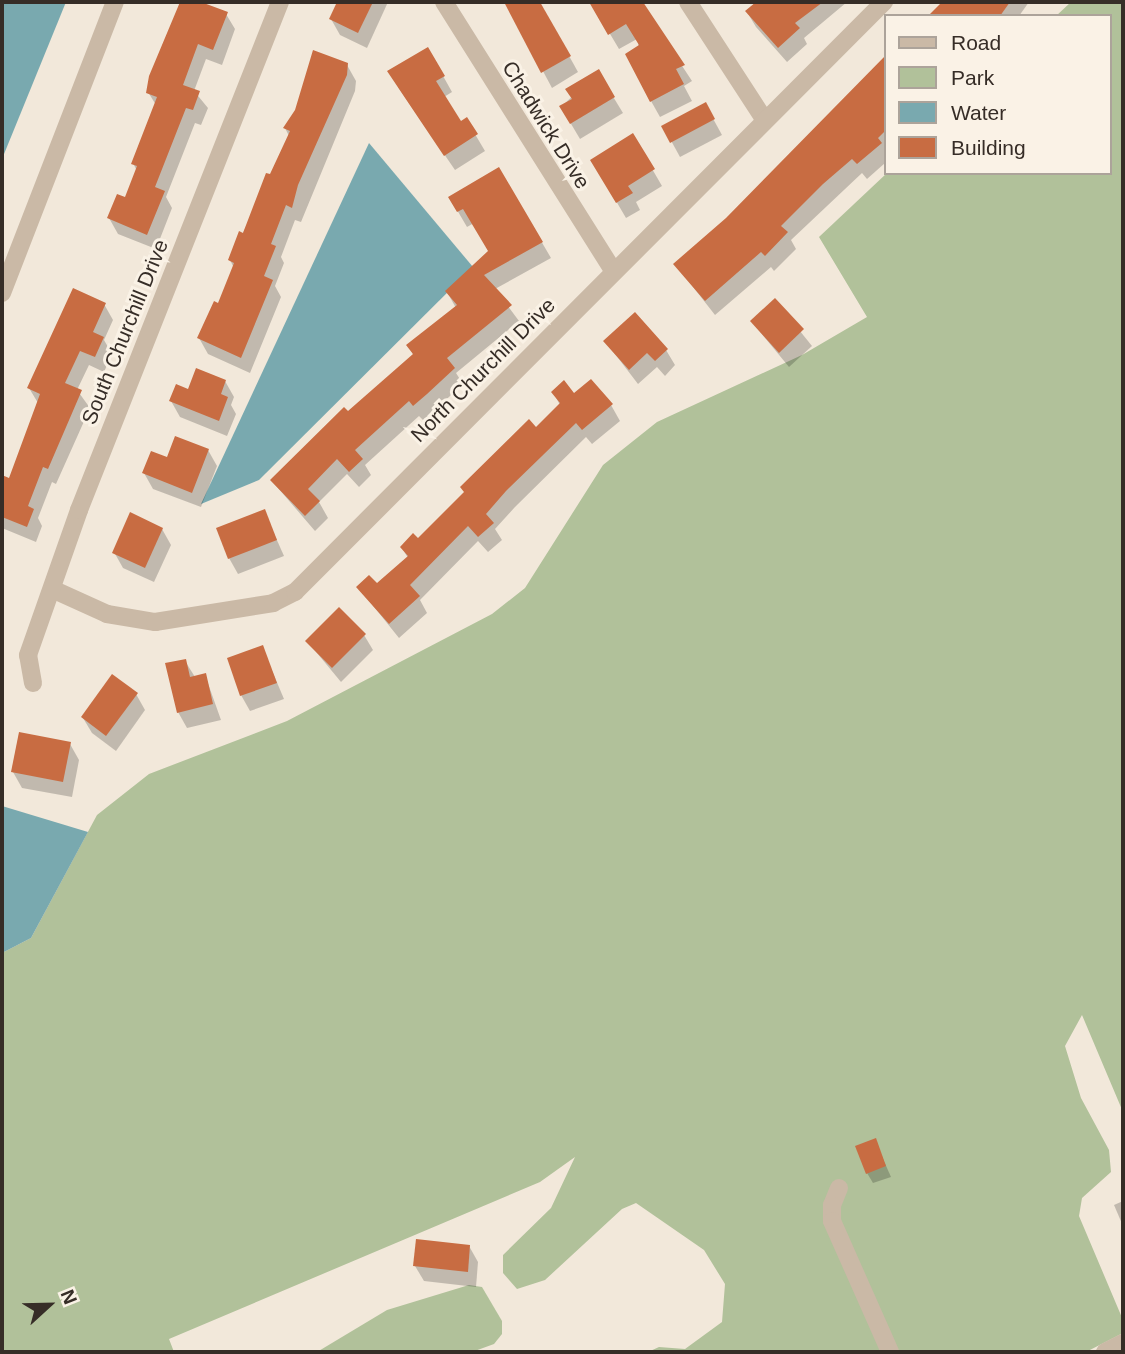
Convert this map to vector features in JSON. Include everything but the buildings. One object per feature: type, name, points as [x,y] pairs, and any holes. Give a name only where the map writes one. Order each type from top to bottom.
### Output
[{"type":"street","points":[[2,293],[115,2]]},
{"type":"street","name":"South Churchill Drive","points":[[33,683],[28,655],[79,510],[280,2]]},
{"type":"street","name":"Chadwick Drive","points":[[444,2],[614,270]]},
{"type":"street","points":[[688,2],[764,119]]},
{"type":"street","name":"North Churchill Drive","points":[[52,589],[107,614],[155,622],[273,603],[295,592],[764,119],[884,2]]},
{"type":"street","points":[[839,1188],[832,1205],[832,1220],[890,1352]]},
{"type":"street","points":[[1105,1352],[1123,1343]]},
{"type":"green space","points":[[1071,2],[1123,2],[1123,1112],[1082,1015],[1065,1046],[1081,1098],[1109,1150],[1111,1172],[1082,1198],[1079,1216],[1123,1320],[1123,1333],[1086,1352],[648,1352],[659,1347],[685,1349],[722,1322],[725,1284],[704,1250],[636,1203],[622,1209],[545,1280],[517,1289],[503,1273],[503,1255],[551,1208],[575,1157],[540,1182],[169,1339],[174,1352],[2,1352],[2,953],[31,938],[97,815],[149,774],[287,721],[492,614],[525,588],[603,465],[657,422],[802,355],[867,317],[819,237],[885,175],[1111,175],[1111,14],[1058,14]]},
{"type":"green space","points":[[469,1285],[482,1287],[502,1321],[502,1334],[494,1344],[472,1352],[317,1352],[387,1310]]},
{"type":"water","points":[[2,2],[66,2],[2,159]]},
{"type":"water","points":[[369,143],[473,267],[259,480],[201,504]]},
{"type":"water","points":[[2,806],[88,832],[31,938],[2,953]]}]
